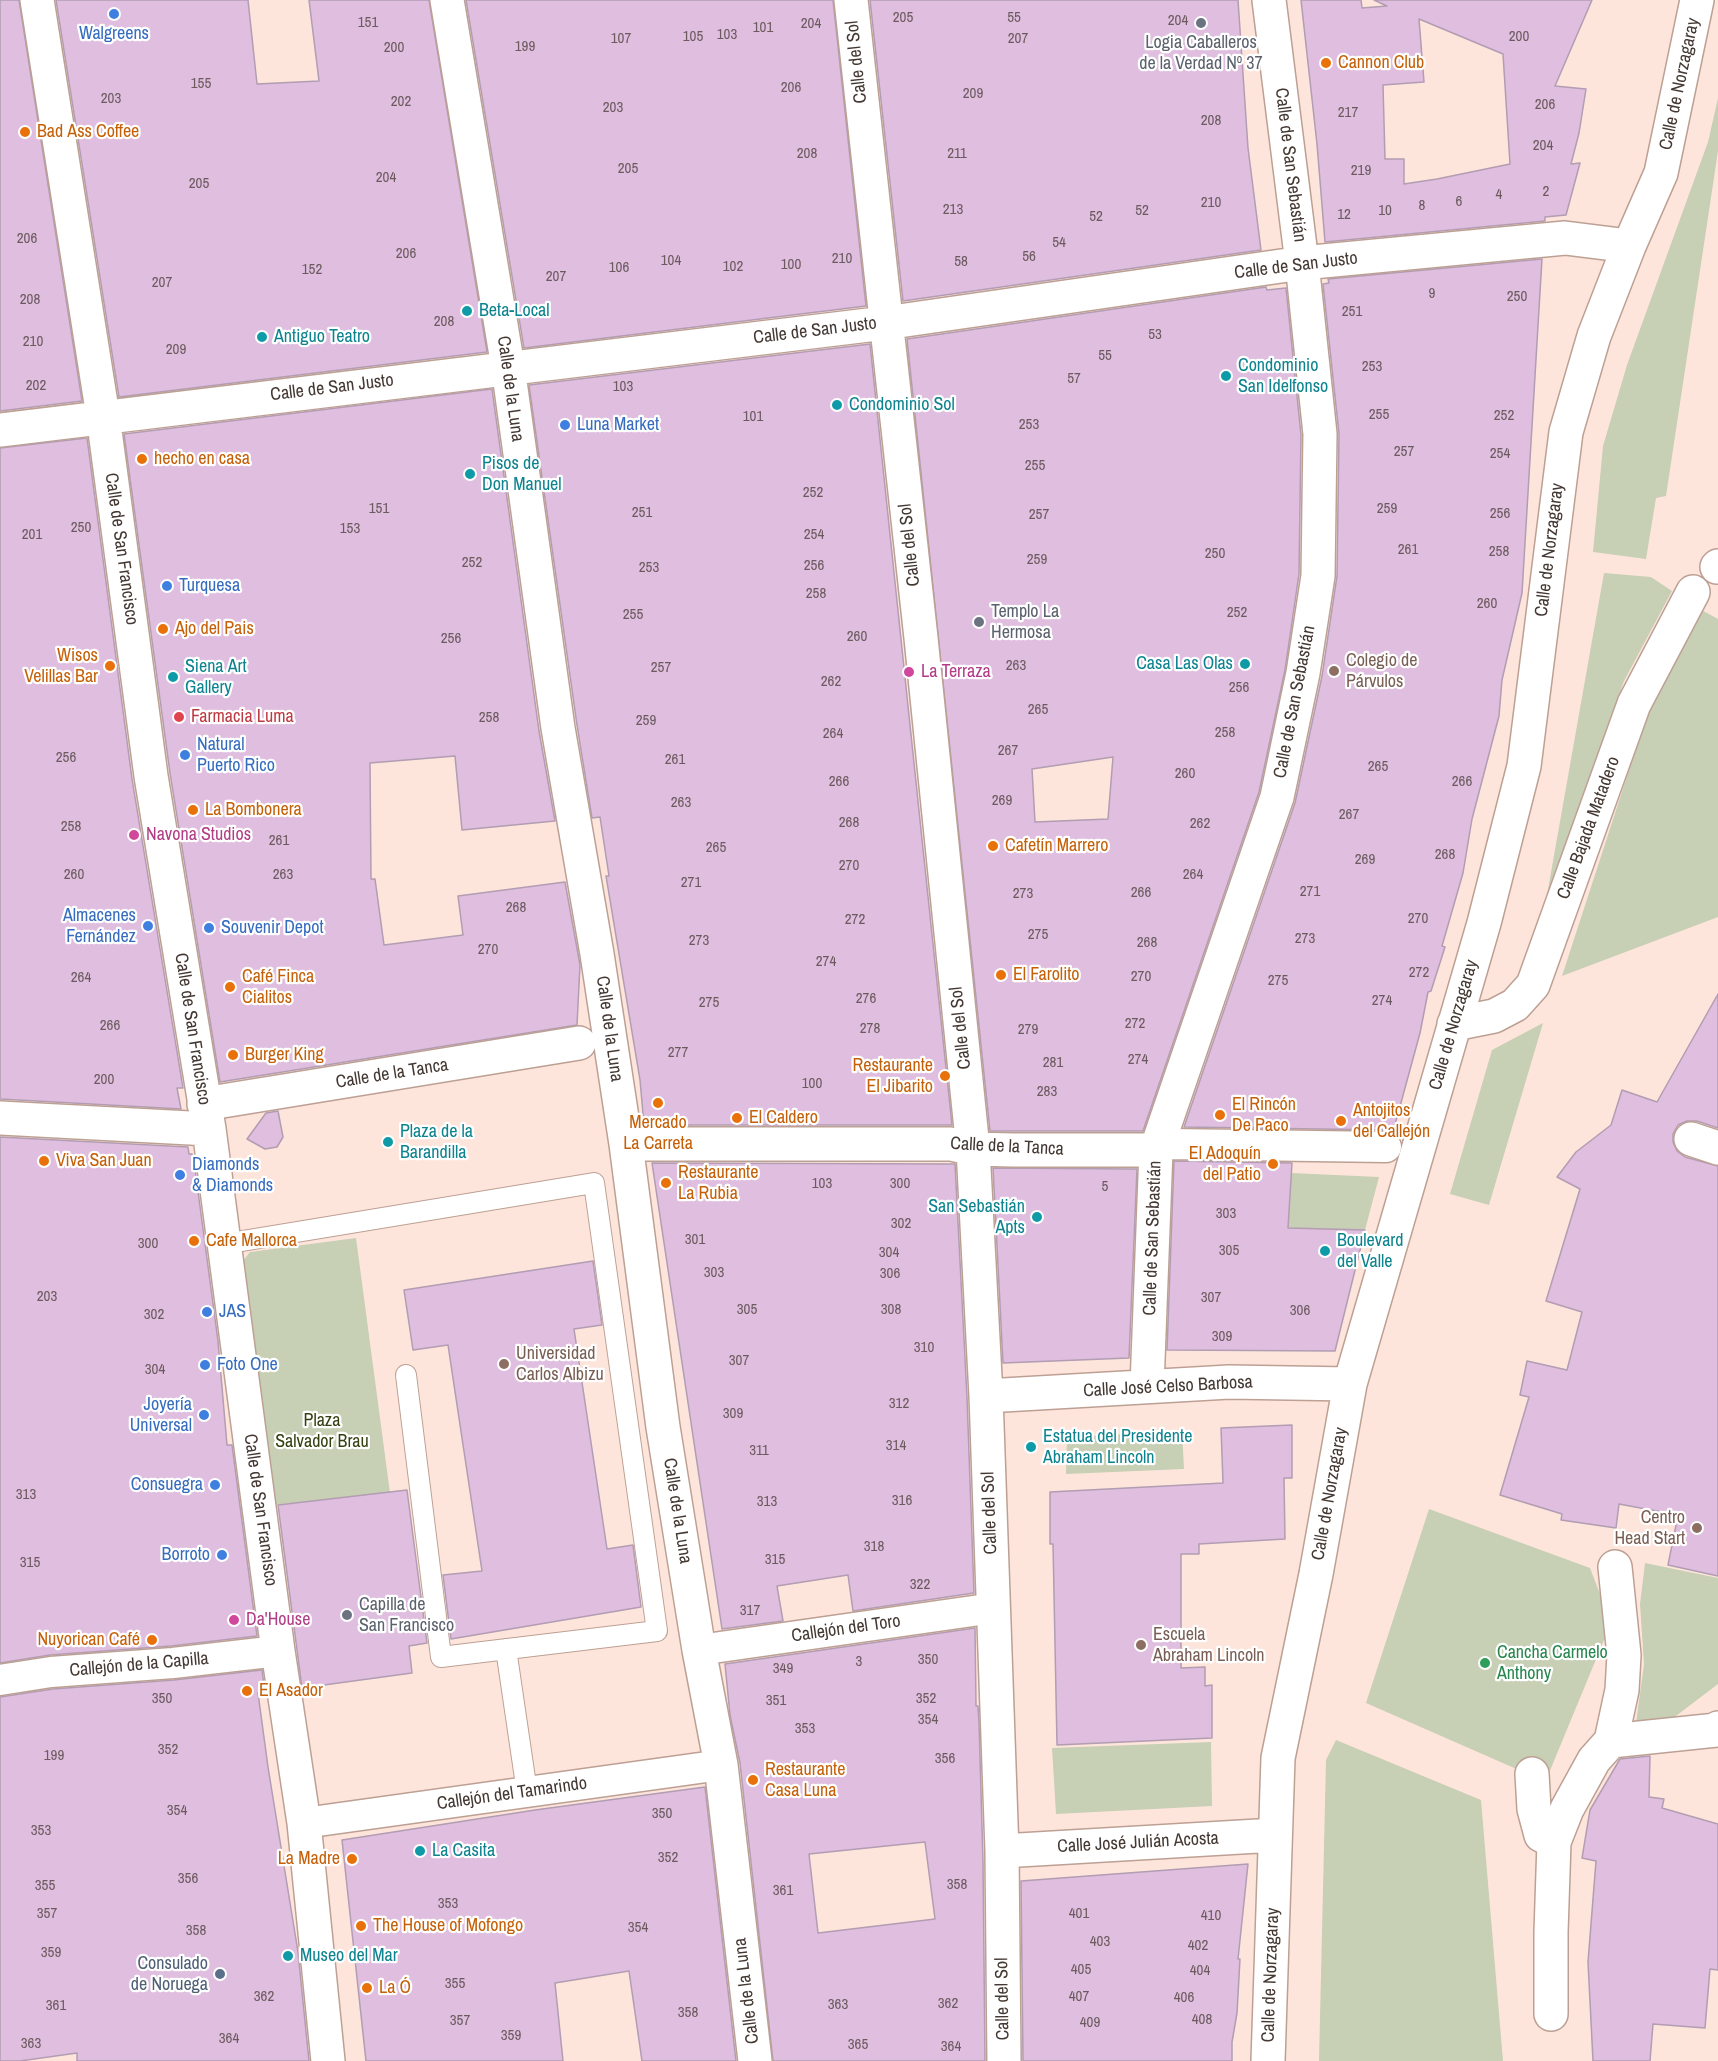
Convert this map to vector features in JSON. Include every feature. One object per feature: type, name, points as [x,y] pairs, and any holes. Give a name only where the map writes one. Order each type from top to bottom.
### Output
[{"type":"street","name":"Calle de San Francisco","points":[[37,0],[103,416],[151,776],[224,1244],[278,1651],[304,1822],[328,2061]]},
{"type":"street","name":"Calle de la Luna","points":[[447,0],[508,367],[558,728],[597,954],[626,1144],[663,1427],[699,1650],[721,1765],[755,2061]]},
{"type":"street","name":"Calle del Sol","points":[[851,0],[921,638],[973,1149],[994,1608],[1002,1851],[1004,2061]]},
{"type":"street","name":"Calle de San Sebastián","points":[[1147,1386],[1156,1150],[1276,797],[1303,673],[1318,576],[1320,434],[1302,263],[1269,0]]},
{"type":"street","name":"Calle de Norzagaray","points":[[1268,2061],[1278,1758],[1316,1574],[1350,1383],[1484,923],[1524,766],[1566,432],[1594,336],[1629,246],[1661,173],[1697,0]]},
{"type":"street","name":"Calle de San Justo","points":[[0,430],[885,323],[1302,263],[1565,238],[1629,246]]},
{"type":"street","name":"Calle Bajada Matadero","points":[[1454,1024],[1494,1016],[1515,1005],[1533,985],[1634,704],[1692,592]]},
{"type":"street","name":"Calle de la Tanca","points":[[0,1118],[206,1117],[579,1043]]},
{"type":"street","name":"Calle de la Tanca","points":[[626,1144],[951,1144],[973,1149],[1060,1151],[1156,1150],[1169,1144],[1386,1147]]},
{"type":"street","name":"Calle José Celso Barbosa","points":[[986,1396],[1229,1382],[1350,1383]]},
{"type":"street","points":[[1551,2014],[1554,1842],[1567,1809],[1594,1760],[1611,1741],[1622,1690],[1624,1654],[1615,1567]]},
{"type":"street","name":"Callejón del Toro","points":[[699,1650],[994,1608]]},
{"type":"street","name":"Callejón de la Capilla","points":[[0,1680],[51,1672],[173,1663],[278,1651]]},
{"type":"street","points":[[1611,1741],[1717,1730],[1718,1728]]},
{"type":"street","name":"Callejón del Tamarindo","points":[[304,1822],[721,1765]]},
{"type":"street","points":[[1532,1774],[1534,1809],[1541,1835],[1554,1842]]},
{"type":"street","name":"Calle José Julián Acosta","points":[[1002,1851],[1275,1835]]},
{"type":"lane","points":[[224,1244],[594,1183],[657,1631],[441,1657],[406,1375]]},
{"type":"lane","points":[[506,1649],[527,1792]]},
{"type":"green space","points":[[1718,98],[1718,151],[1666,496],[1656,498],[1646,559],[1593,552],[1603,446],[1627,365],[1708,142]]},
{"type":"green space","points":[[1604,573],[1651,577],[1672,591],[1624,681],[1547,895]]},
{"type":"green space","points":[[1698,608],[1718,619],[1718,917],[1562,976],[1647,715]]},
{"type":"green space","points":[[1543,1023],[1489,1205],[1450,1194],[1492,1050]]},
{"type":"green space","points":[[1291,1173],[1379,1177],[1365,1230],[1288,1228]]},
{"type":"green space","name":"Plaza Salvador Brau","points":[[356,1238],[390,1493],[272,1505],[242,1262],[250,1252]]},
{"type":"green space","points":[[1182,1431],[1184,1469],[1066,1474],[1067,1437]]},
{"type":"green space","points":[[1429,1509],[1590,1568],[1611,1623],[1549,1773],[1521,1771],[1366,1703]]},
{"type":"green space","points":[[1645,1563],[1718,1578],[1718,1684],[1668,1722],[1636,1723],[1644,1664],[1640,1604]]},
{"type":"green space","points":[[1336,1740],[1481,1800],[1503,2061],[1319,2061],[1326,1760]]},
{"type":"green space","points":[[1211,1742],[1212,1806],[1056,1814],[1052,1748]]},
{"type":"building","points":[[0,0],[19,0],[82,401],[0,411]]},
{"type":"building","points":[[56,0],[248,0],[257,84],[319,81],[309,0],[429,0],[487,352],[119,397]]},
{"type":"building","points":[[466,0],[833,0],[866,306],[524,348]]},
{"type":"building","points":[[870,0],[1238,0],[1248,148],[1261,250],[903,301]]},
{"type":"building","points":[[1301,0],[1361,0],[1362,8],[1387,6],[1374,0],[1592,0],[1555,86],[1586,89],[1571,164],[1580,163],[1566,215],[1545,217],[1545,221],[1325,242]],"holes":[[[1419,19],[1503,54],[1510,164],[1404,184],[1404,159],[1385,159],[1383,85],[1424,82]]]},
{"type":"building","points":[[1542,259],[1522,593],[1502,680],[1499,716],[1472,819],[1463,873],[1442,946],[1445,947],[1431,991],[1428,992],[1420,1033],[1393,1132],[1386,1130],[1184,1127],[1295,803],[1322,676],[1337,576],[1339,434],[1323,284],[1329,283],[1328,279]]},
{"type":"building","points":[[1266,287],[1267,290],[1286,288],[1301,435],[1299,574],[1285,670],[1259,792],[1143,1131],[990,1131],[907,339]],"holes":[[[1113,757],[1108,819],[1035,822],[1032,769]]]},
{"type":"building","points":[[870,344],[952,1125],[644,1125],[640,1080],[606,876],[609,876],[600,817],[592,818],[577,725],[529,385]]},
{"type":"building","points":[[492,389],[539,731],[555,821],[462,830],[455,756],[370,763],[371,879],[375,879],[384,945],[463,935],[458,896],[565,882],[580,965],[577,1025],[220,1082],[170,773],[124,434]]},
{"type":"building","points":[[87,438],[132,779],[183,1088],[177,1088],[181,1109],[0,1099],[0,448]]},
{"type":"building","points":[[1718,994],[1718,1128],[1697,1121],[1687,1121],[1678,1125],[1673,1134],[1673,1142],[1677,1151],[1685,1157],[1718,1166],[1718,1576],[1668,1565],[1678,1515],[1619,1504],[1616,1528],[1561,1520],[1562,1514],[1500,1495],[1529,1397],[1520,1395],[1527,1361],[1567,1370],[1582,1312],[1546,1301],[1580,1189],[1557,1177],[1576,1152],[1611,1125],[1622,1090],[1657,1102]]},
{"type":"building","points":[[278,1111],[283,1137],[277,1147],[265,1149],[247,1139],[266,1113]]},
{"type":"building","points":[[0,1137],[188,1147],[189,1154],[192,1154],[218,1341],[227,1445],[232,1445],[257,1636],[171,1646],[50,1655],[0,1663]]},
{"type":"building","points":[[1174,1161],[1292,1163],[1288,1228],[1365,1230],[1335,1351],[1167,1350]]},
{"type":"building","points":[[652,1163],[955,1164],[974,1593],[853,1611],[848,1575],[777,1586],[783,1621],[722,1629]]},
{"type":"building","points":[[993,1168],[1137,1169],[1129,1358],[1003,1363]]},
{"type":"building","points":[[593,1261],[602,1325],[574,1329],[607,1549],[633,1545],[641,1607],[451,1639],[443,1575],[482,1571],[448,1345],[413,1350],[404,1290]]},
{"type":"building","points":[[1292,1425],[1292,1478],[1284,1478],[1285,1539],[1199,1544],[1199,1554],[1181,1554],[1181,1668],[1205,1667],[1205,1686],[1212,1685],[1212,1738],[1057,1745],[1050,1492],[1223,1483],[1221,1428]]},
{"type":"building","name":"Capilla de San Francisco","points":[[407,1490],[427,1643],[409,1646],[412,1673],[302,1688],[278,1505]]},
{"type":"building","points":[[975,1628],[983,1861],[985,2061],[773,2061],[740,1763],[730,1715],[725,1664]],"holes":[[[925,1842],[935,1919],[818,1933],[809,1854]]]},
{"type":"building","points":[[262,1670],[265,1692],[258,1693],[298,1952],[309,2061],[77,2061],[77,2053],[20,2061],[0,2061],[0,1697],[53,1689],[174,1680]]},
{"type":"building","points":[[1650,1756],[1649,1797],[1664,1799],[1662,1808],[1718,1824],[1718,1970],[1710,1969],[1705,2028],[1653,2024],[1650,2061],[1593,2061],[1588,1962],[1596,1861],[1582,1858],[1590,1810],[1620,1759]]},
{"type":"building","points":[[705,1787],[736,2061],[642,2061],[629,1971],[555,1983],[563,2061],[366,2061],[342,1840],[535,1810]]},
{"type":"building","points":[[1248,1864],[1238,1959],[1240,1959],[1237,2013],[1232,2042],[1232,2061],[1023,2061],[1021,1881]]},
{"type":"place","name":"Walgreens","points":[[114,14]]},
{"type":"place","name":"Logia Caballeros de la Verdad Nº 37","points":[[1201,23]]},
{"type":"place","name":"Cannon Club","points":[[1326,63]]},
{"type":"place","name":"Bad Ass Coffee","points":[[25,132]]},
{"type":"place","name":"Beta-Local","points":[[467,311]]},
{"type":"place","name":"Antiguo Teatro","points":[[262,337]]},
{"type":"place","name":"Condominio San Idelfonso","points":[[1226,376]]},
{"type":"place","name":"Condominio Sol","points":[[837,405]]},
{"type":"place","name":"Luna Market","points":[[565,425]]},
{"type":"place","name":"hecho en casa","points":[[142,459]]},
{"type":"place","name":"Pisos de Don Manuel","points":[[470,474]]},
{"type":"place","name":"Turquesa","points":[[167,586]]},
{"type":"place","name":"Templo La Hermosa","points":[[979,622]]},
{"type":"place","name":"Ajo del Pais","points":[[163,629]]},
{"type":"place","name":"Casa Las Olas","points":[[1245,664]]},
{"type":"place","name":"Wisos Velillas Bar","points":[[110,666]]},
{"type":"place","name":"Colegio de Párvulos","points":[[1334,671]]},
{"type":"place","name":"La Terraza","points":[[909,672]]},
{"type":"place","name":"Siena Art Gallery","points":[[173,677]]},
{"type":"place","name":"Farmacia Luma","points":[[179,717]]},
{"type":"place","name":"Natural Puerto Rico","points":[[185,755]]},
{"type":"place","name":"La Bombonera","points":[[193,810]]},
{"type":"place","name":"Navona Studios","points":[[134,835]]},
{"type":"place","name":"Cafetín Marrero","points":[[993,846]]},
{"type":"place","name":"Almacenes Fernández","points":[[148,926]]},
{"type":"place","name":"Souvenir Depot","points":[[209,928]]},
{"type":"place","name":"El Farolito","points":[[1001,975]]},
{"type":"place","name":"Café Finca Cialitos","points":[[230,987]]},
{"type":"place","name":"Burger King","points":[[233,1055]]},
{"type":"place","name":"Restaurante El Jibarito","points":[[945,1076]]},
{"type":"place","name":"Mercado La Carreta","points":[[658,1103]]},
{"type":"place","name":"El Rincón De Paco","points":[[1220,1115]]},
{"type":"place","name":"El Caldero","points":[[737,1118]]},
{"type":"place","name":"Antojitos del Callejón","points":[[1341,1121]]},
{"type":"place","name":"Plaza de la Barandilla","points":[[388,1142]]},
{"type":"place","name":"Viva San Juan","points":[[44,1161]]},
{"type":"place","name":"El Adoquín del Patio","points":[[1273,1164]]},
{"type":"place","name":"Diamonds & Diamonds","points":[[180,1175]]},
{"type":"place","name":"Restaurante La Rubia","points":[[666,1183]]},
{"type":"place","name":"San Sebastián Apts","points":[[1037,1217]]},
{"type":"place","name":"Cafe Mallorca","points":[[194,1241]]},
{"type":"place","name":"Boulevard del Valle","points":[[1325,1251]]},
{"type":"place","name":"JAS","points":[[207,1312]]},
{"type":"place","name":"Universidad Carlos Albizu","points":[[504,1364]]},
{"type":"place","name":"Foto One","points":[[205,1365]]},
{"type":"place","name":"Joyería Universal","points":[[204,1415]]},
{"type":"place","name":"Estatua del Presidente Abraham Lincoln","points":[[1031,1447]]},
{"type":"place","name":"Consuegra","points":[[215,1485]]},
{"type":"place","name":"Centro Head Start","points":[[1697,1528]]},
{"type":"place","name":"Borroto","points":[[222,1555]]},
{"type":"place","name":"Capilla de San Francisco","points":[[347,1615]]},
{"type":"place","name":"Da'House","points":[[234,1620]]},
{"type":"place","name":"Nuyorican Café","points":[[152,1640]]},
{"type":"place","name":"Escuela Abraham Lincoln","points":[[1141,1645]]},
{"type":"place","name":"Cancha Carmelo Anthony","points":[[1485,1663]]},
{"type":"place","name":"El Asador","points":[[247,1691]]},
{"type":"place","name":"Restaurante Casa Luna","points":[[753,1780]]},
{"type":"place","name":"La Casita","points":[[420,1851]]},
{"type":"place","name":"La Madre","points":[[352,1859]]},
{"type":"place","name":"The House of Mofongo","points":[[361,1926]]},
{"type":"place","name":"Museo del Mar","points":[[288,1956]]},
{"type":"place","name":"Consulado de Noruega","points":[[220,1974]]},
{"type":"place","name":"La Ó","points":[[367,1988]]}]
